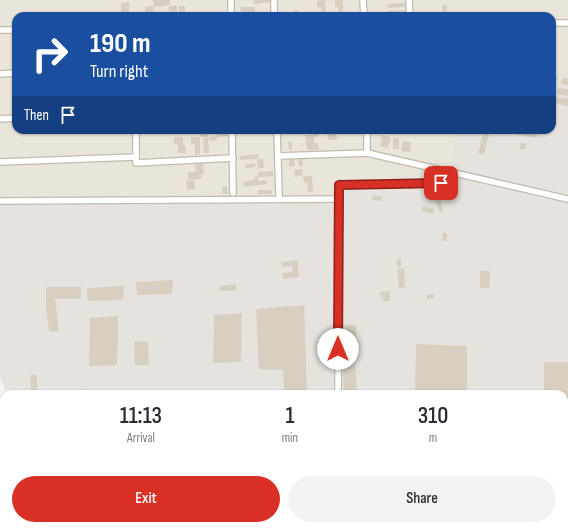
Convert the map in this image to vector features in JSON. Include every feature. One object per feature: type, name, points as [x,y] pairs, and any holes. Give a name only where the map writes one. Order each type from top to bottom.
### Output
[{"type":"main road","points":[[186,530],[194,530]]},
{"type":"street","points":[[231,0],[231,12]]},
{"type":"street","points":[[274,0],[274,12]]},
{"type":"street","points":[[363,0],[364,12]]},
{"type":"street","points":[[410,0],[410,12]]},
{"type":"street","points":[[556,23],[568,22]]},
{"type":"street","points":[[0,30],[12,30]]},
{"type":"street","points":[[0,74],[12,73]]},
{"type":"street","points":[[0,119],[12,118]]},
{"type":"street","points":[[136,134],[136,164],[232,158]]},
{"type":"street","points":[[232,134],[233,193]]},
{"type":"street","points":[[277,134],[279,195]]},
{"type":"street","points":[[367,134],[367,153]]},
{"type":"street","points":[[278,156],[367,153],[568,199]]},
{"type":"street","points":[[0,162],[136,157]]},
{"type":"street","points":[[338,390],[339,185],[441,183],[445,171]]},
{"type":"street","points":[[0,201],[339,199]]},
{"type":"shaded area","points":[[0,0],[568,0],[568,73],[556,70],[556,12],[12,12],[12,134],[455,134],[445,192],[346,190],[345,204],[0,204]]},
{"type":"shaded area","points":[[556,70],[568,73],[568,390],[5,390],[0,377],[0,204],[345,204],[345,190],[445,192],[455,134],[556,134]]},
{"type":"building","points":[[153,0],[170,0],[170,5],[154,7]]},
{"type":"building","points":[[254,0],[271,0],[271,2],[254,4]]},
{"type":"building","points":[[325,0],[326,12],[321,12],[321,7],[317,8],[317,1]]},
{"type":"building","points":[[335,0],[343,0],[343,12],[338,12],[338,7],[335,7]]},
{"type":"building","points":[[129,2],[129,12],[121,12],[121,3]]},
{"type":"building","points":[[404,3],[405,7],[388,8],[387,4]]},
{"type":"building","points":[[176,5],[177,12],[170,12],[168,7]]},
{"type":"building","points":[[442,5],[447,5],[447,12],[442,12]]},
{"type":"building","points":[[153,6],[154,12],[145,12],[145,7]]},
{"type":"building","points":[[179,6],[185,6],[185,12],[179,12]]},
{"type":"building","points":[[240,7],[255,7],[255,12],[241,12]]},
{"type":"building","points":[[405,10],[405,12],[387,12]]},
{"type":"building","points":[[562,78],[568,79],[568,85],[561,84]]},
{"type":"building","points":[[558,88],[568,89],[568,96],[556,94]]},
{"type":"building","points":[[556,97],[568,99],[568,106],[556,104]]},
{"type":"building","points":[[200,134],[208,134],[208,137],[200,137]]},
{"type":"building","points":[[217,134],[227,134],[227,136],[217,137]]},
{"type":"building","points":[[318,134],[318,136],[314,137],[314,143],[318,143],[319,150],[307,150],[305,135]]},
{"type":"building","points":[[327,134],[336,134],[337,140],[328,140]]},
{"type":"building","points":[[483,134],[489,134],[484,155],[478,153]]},
{"type":"building","points":[[513,134],[538,134],[537,138]]},
{"type":"building","points":[[382,135],[391,137],[388,148],[380,146]]},
{"type":"building","points":[[217,136],[217,140],[209,141],[209,137]]},
{"type":"building","points":[[174,137],[183,137],[183,145],[185,145],[186,153],[178,153],[178,144],[174,144]]},
{"type":"building","points":[[191,137],[200,137],[200,154],[195,155],[195,144],[191,144]]},
{"type":"building","points":[[208,137],[209,153],[204,153],[203,138]]},
{"type":"building","points":[[393,138],[399,138],[399,149],[393,149]]},
{"type":"building","points":[[403,141],[411,142],[410,152],[401,151]]},
{"type":"building","points":[[288,142],[292,142],[292,150],[289,150]]},
{"type":"building","points":[[520,143],[526,143],[526,149],[520,149]]},
{"type":"building","points":[[258,154],[258,159],[240,160],[240,156]]},
{"type":"building","points":[[302,158],[303,166],[299,166],[298,159]]},
{"type":"building","points":[[257,159],[263,159],[264,168],[258,168]]},
{"type":"building","points":[[289,159],[294,159],[295,166],[289,167]]},
{"type":"building","points":[[203,163],[204,174],[201,174],[201,179],[188,180],[188,172],[196,172],[195,164]]},
{"type":"building","points":[[255,163],[255,167],[245,169],[245,165]]},
{"type":"building","points":[[302,169],[303,175],[295,177],[294,170]]},
{"type":"building","points":[[273,171],[273,176],[258,177],[258,172]]},
{"type":"building","points":[[258,176],[258,181],[267,180],[267,184],[244,187],[243,181],[254,180],[254,177]]},
{"type":"building","points":[[303,176],[312,176],[313,192],[308,192],[307,183],[304,183]]},
{"type":"building","points":[[194,180],[195,189],[187,190],[186,181]]},
{"type":"building","points":[[227,186],[228,194],[223,194],[222,187]]},
{"type":"building","points":[[258,190],[272,190],[272,194],[258,194]]},
{"type":"building","points":[[373,195],[382,196],[382,201],[372,200]]},
{"type":"building","points":[[440,196],[443,212],[439,212],[435,197]]},
{"type":"building","points":[[423,206],[434,209],[433,214],[421,211]]},
{"type":"building","points":[[442,233],[447,233],[447,241],[443,241]]},
{"type":"building","points":[[397,259],[401,259],[401,267],[397,267]]},
{"type":"building","points":[[298,260],[299,277],[283,279],[282,273],[293,272],[292,266],[282,267],[281,262]]},
{"type":"building","points":[[404,268],[405,287],[399,288],[397,269]]},
{"type":"building","points":[[480,271],[490,271],[489,288],[480,288]]},
{"type":"building","points":[[173,280],[172,294],[137,295],[136,282]]},
{"type":"building","points":[[236,284],[236,291],[219,291],[220,286]]},
{"type":"building","points":[[124,286],[123,300],[88,301],[87,288]]},
{"type":"building","points":[[46,287],[81,287],[81,299],[55,299],[59,332],[49,331],[46,308]]},
{"type":"building","points":[[390,291],[390,301],[383,301],[383,297],[381,297],[380,292]]},
{"type":"building","points":[[434,294],[434,298],[427,299],[427,295]]},
{"type":"building","points":[[304,305],[307,390],[284,390],[283,370],[259,369],[256,309]]},
{"type":"building","points":[[242,313],[241,362],[213,363],[214,315]]},
{"type":"building","points":[[118,316],[117,365],[89,366],[90,318]]},
{"type":"building","points":[[347,325],[356,325],[357,335],[347,335]]},
{"type":"building","points":[[354,340],[357,390],[344,390],[341,341]]},
{"type":"building","points":[[148,341],[149,365],[135,365],[134,342]]},
{"type":"building","points":[[416,344],[467,346],[467,390],[415,390]]},
{"type":"building","points":[[544,362],[568,362],[568,390],[544,390]]},
{"type":"building","points":[[30,375],[37,375],[37,390],[31,390]]},
{"type":"route","points":[[338,349],[339,185],[441,183]]}]
